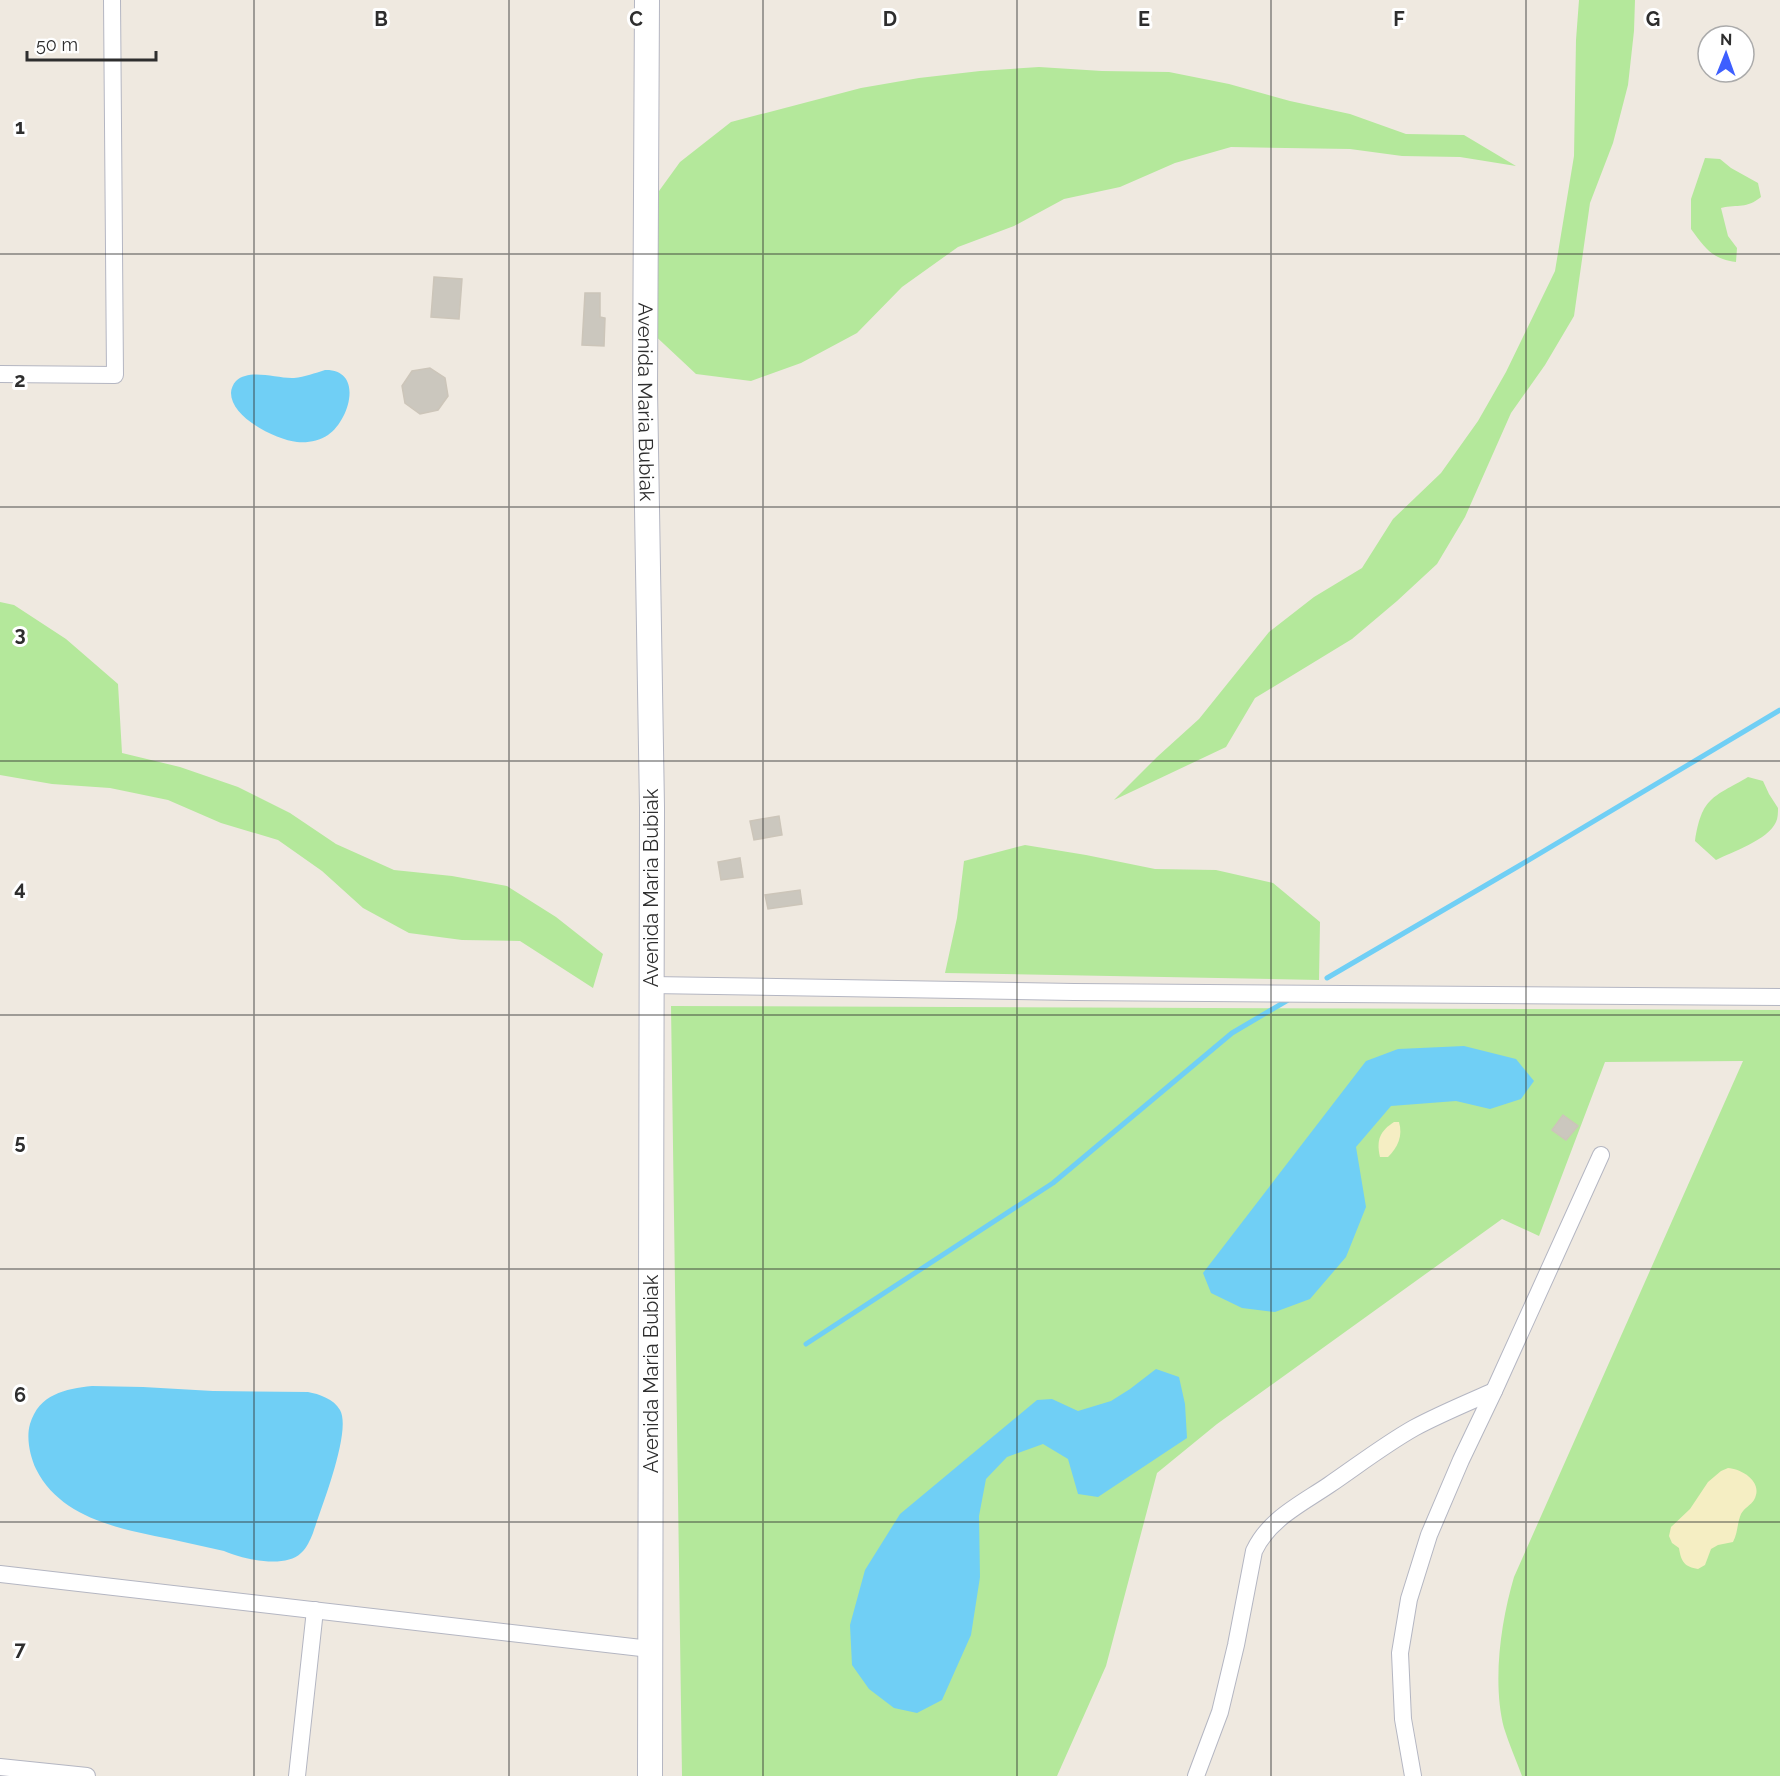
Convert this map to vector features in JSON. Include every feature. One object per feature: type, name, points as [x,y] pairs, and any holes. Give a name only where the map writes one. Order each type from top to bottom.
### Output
[{"type":"street","points":[[0,374],[115,375],[112,0]]},
{"type":"street","name":"Avenida Maria Bubiak","points":[[647,0],[645,389],[652,808],[650,1776]]},
{"type":"street","points":[[651,985],[1086,992],[1780,997]]},
{"type":"street","points":[[1413,1776],[1403,1719],[1400,1653],[1409,1599],[1429,1535],[1461,1460],[1602,1155]]},
{"type":"street","points":[[1196,1776],[1220,1712],[1236,1645],[1254,1551],[1260,1539],[1274,1522],[1378,1450],[1415,1428],[1494,1391]]},
{"type":"street","points":[[0,1574],[650,1649]]},
{"type":"street","points":[[297,1776],[315,1610]]},
{"type":"street","points":[[0,1767],[87,1776]]},
{"type":"green space","points":[[1579,0],[1635,0],[1628,85],[1613,143],[1590,203],[1574,316],[1545,365],[1511,413],[1465,517],[1437,564],[1397,601],[1352,639],[1255,698],[1226,747],[1114,800],[1199,719],[1269,632],[1314,597],[1362,568],[1393,519],[1441,473],[1478,421],[1506,372],[1555,271],[1574,156]]},
{"type":"green space","points":[[1039,67],[1169,72],[1229,84],[1290,101],[1350,114],[1406,134],[1464,135],[1516,166],[1460,157],[1402,156],[1350,149],[1231,147],[1175,163],[1120,187],[1064,199],[1014,226],[958,247],[902,287],[857,333],[801,363],[751,381],[696,374],[649,330],[646,209],[680,162],[731,122],[861,88],[919,78]]},
{"type":"green space","points":[[1705,158],[1720,159],[1758,183],[1761,197],[1756,201],[1746,205],[1721,208],[1728,236],[1737,248],[1736,262],[1710,252],[1691,229],[1691,199]]},
{"type":"green space","points":[[0,602],[14,605],[66,639],[118,684],[122,753],[180,767],[238,787],[290,813],[336,844],[394,870],[452,876],[507,886],[556,917],[603,954],[593,988],[520,941],[462,940],[409,933],[363,908],[322,871],[278,840],[221,823],[168,800],[110,788],[52,784],[0,775]]},
{"type":"green space","points":[[1748,777],[1763,781],[1778,808],[1777,820],[1772,828],[1758,840],[1716,860],[1695,841],[1701,815],[1705,807],[1717,795]]},
{"type":"green space","points":[[1025,845],[1155,869],[1216,870],[1273,883],[1320,922],[1319,980],[945,973],[957,918],[964,861]]},
{"type":"green space","points":[[671,1006],[1780,1010],[1780,1776],[1522,1776],[1504,1728],[1500,1710],[1498,1672],[1505,1613],[1514,1577],[1743,1061],[1605,1062],[1539,1236],[1502,1219],[1217,1424],[1157,1473],[1106,1666],[1057,1776],[682,1776]]},
{"type":"sand","points":[[1394,1122],[1399,1122],[1399,1141],[1388,1157],[1380,1157],[1380,1136]]},
{"type":"sand","points":[[1728,1468],[1745,1474],[1754,1482],[1756,1493],[1754,1500],[1741,1514],[1733,1542],[1711,1549],[1705,1565],[1698,1569],[1690,1567],[1682,1560],[1679,1548],[1672,1543],[1669,1536],[1671,1527],[1690,1509],[1708,1482]]},
{"type":"water","points":[[325,370],[337,372],[345,378],[349,386],[349,396],[347,408],[336,428],[317,440],[297,442],[278,437],[247,419],[238,411],[233,402],[232,388],[242,377],[256,375],[294,378]]},
{"type":"water","points":[[1464,1046],[1516,1059],[1534,1081],[1521,1099],[1490,1109],[1456,1101],[1391,1106],[1356,1147],[1366,1207],[1346,1257],[1310,1299],[1275,1312],[1242,1308],[1211,1293],[1203,1273],[1366,1061],[1398,1049]]},
{"type":"water","points":[[1156,1369],[1179,1377],[1185,1404],[1187,1438],[1098,1497],[1078,1494],[1068,1459],[1043,1444],[1007,1457],[986,1479],[979,1516],[980,1577],[971,1635],[942,1700],[917,1713],[894,1708],[869,1689],[852,1665],[850,1625],[865,1570],[900,1514],[1037,1400],[1052,1399],[1078,1411],[1111,1401]]},
{"type":"water","points":[[92,1386],[308,1392],[334,1403],[340,1410],[343,1420],[339,1452],[313,1533],[305,1549],[294,1558],[285,1561],[263,1561],[241,1557],[224,1551],[113,1526],[76,1510],[61,1500],[47,1486],[36,1469],[30,1453],[30,1424],[40,1406],[54,1395],[63,1391]]},
{"type":"building","points":[[434,277],[462,279],[459,319],[431,317]]},
{"type":"building","points":[[585,293],[600,293],[600,317],[605,318],[604,346],[582,345]]},
{"type":"building","points":[[430,368],[445,378],[448,396],[438,410],[420,414],[405,403],[402,386],[412,371]]},
{"type":"building","points":[[779,816],[782,835],[754,840],[750,821]]},
{"type":"building","points":[[740,858],[743,877],[721,880],[718,862]]},
{"type":"building","points":[[800,890],[802,904],[768,909],[765,895]]},
{"type":"building","points":[[1563,1115],[1578,1126],[1566,1140],[1552,1130]]},
{"type":"waterway","points":[[1327,978],[1780,710]]},
{"type":"waterway","points":[[806,1344],[1053,1183],[1232,1033],[1288,1000]]}]
